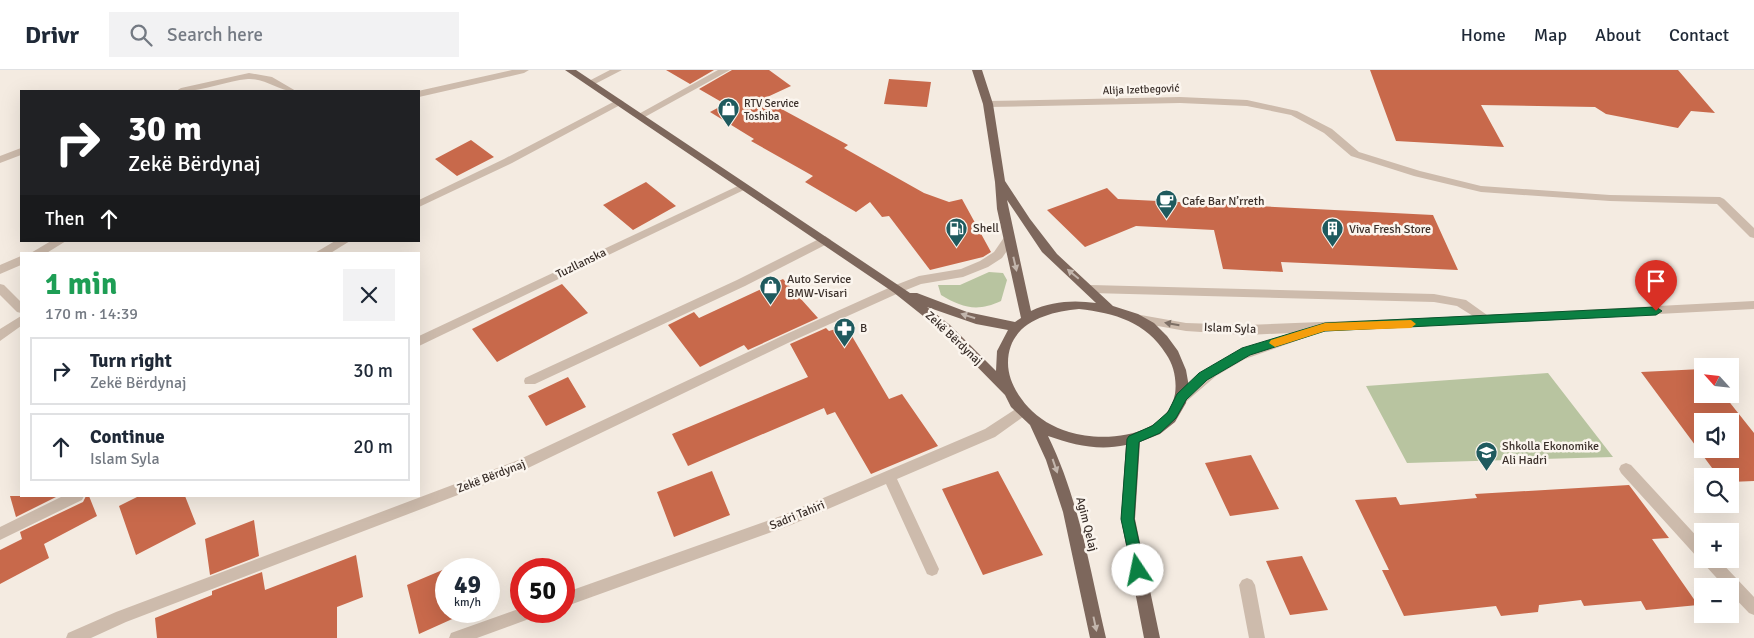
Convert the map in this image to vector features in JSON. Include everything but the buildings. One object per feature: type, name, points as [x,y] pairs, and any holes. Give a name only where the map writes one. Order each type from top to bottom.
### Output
[{"type":"main road","name":"Zekë Bërdynaj","points":[[570,70],[896,289],[946,328],[1008,391],[1022,410],[1035,422],[1069,438],[1091,442],[1112,443],[1133,439],[1156,430],[1172,415],[1182,397],[1182,374],[1174,352],[1158,333],[1135,318],[1108,308],[1079,304],[1051,308],[1028,318],[1016,327],[1003,350],[1001,370],[1008,391]]},
{"type":"main road","points":[[977,70],[988,104],[1000,182],[1002,209],[1028,318]]},
{"type":"main road","points":[[1000,182],[1030,228],[1054,257],[1091,289],[1108,308]]},
{"type":"main road","name":"Zekë Bërdynaj","points":[[896,289],[944,309],[995,325],[1016,327]]},
{"type":"main road","name":"Agim Qelaj","points":[[1035,422],[1053,460],[1070,512],[1098,638]]},
{"type":"main road","points":[[1133,439],[1128,519],[1152,638]]},
{"type":"street","points":[[420,94],[524,70]]},
{"type":"street","points":[[590,83],[617,70]]},
{"type":"street","points":[[640,116],[725,70]]},
{"type":"street","points":[[186,90],[249,76],[269,79],[289,90]]},
{"type":"street","name":"Alija Izetbegović","points":[[988,104],[1180,100],[1247,102],[1294,114],[1328,131],[1355,154],[1418,174],[1481,189],[1610,198],[1720,201],[1754,234]]},
{"type":"street","points":[[420,204],[508,161],[620,102]]},
{"type":"street","points":[[0,160],[20,151]]},
{"type":"street","name":"Tuzllanska","points":[[420,341],[742,186]]},
{"type":"street","points":[[896,289],[919,280],[963,273],[984,264],[998,255],[1009,239]]},
{"type":"street","points":[[530,381],[741,283],[825,240]]},
{"type":"street","points":[[39,252],[59,242]]},
{"type":"street","points":[[324,252],[343,242]]},
{"type":"street","points":[[0,270],[20,260]]},
{"type":"street","points":[[0,288],[20,309]]},
{"type":"street","name":"Zekë Bërdynaj","points":[[74,638],[121,617],[521,465],[896,289]]},
{"type":"street","points":[[1091,289],[1434,298],[1456,300],[1471,305],[1484,320]]},
{"type":"street","name":"Islam Syla","points":[[1135,318],[1186,326],[1247,330],[1484,320],[1754,305]]},
{"type":"street","points":[[0,336],[20,321]]},
{"type":"street","name":"Islam Syla","points":[[1182,397],[1203,376],[1246,352],[1325,327]]},
{"type":"street","name":"Sadri Tahiri","points":[[575,596],[786,521],[990,434],[1022,410]]},
{"type":"street","points":[[1626,469],[1694,543]]},
{"type":"street","points":[[889,476],[932,569]]},
{"type":"street","points":[[0,534],[75,497]]},
{"type":"street","points":[[1717,568],[1754,608]]},
{"type":"street","points":[[1247,585],[1256,638]]},
{"type":"street","points":[[457,638],[510,619]]},
{"type":"green space","points":[[989,272],[1003,273],[1007,280],[1001,301],[985,307],[970,307],[963,306],[941,295],[938,285],[960,285]]},
{"type":"green space","points":[[1548,373],[1613,457],[1407,463],[1366,386]]},
{"type":"slow traffic","points":[[1275,343],[1325,327],[1411,324]]},
{"type":"place","name":"RTV Service Toshiba","points":[[728,128]]},
{"type":"place","name":"Cafe Bar N’rreth","points":[[1166,220]]},
{"type":"place","name":"Shell","points":[[957,247]]},
{"type":"place","name":"Viva Fresh Store","points":[[1333,248]]},
{"type":"place","name":"Auto Service BMW-Visari","points":[[771,305]]},
{"type":"place","name":"B","points":[[844,347]]},
{"type":"place","name":"Shkolla Ekonomike Ali Hadri","points":[[1486,472]]},
{"type":"route","points":[[1138,570],[1128,519],[1133,439],[1156,430],[1172,415],[1182,397],[1203,376],[1246,352],[1325,327],[1656,311]]}]
